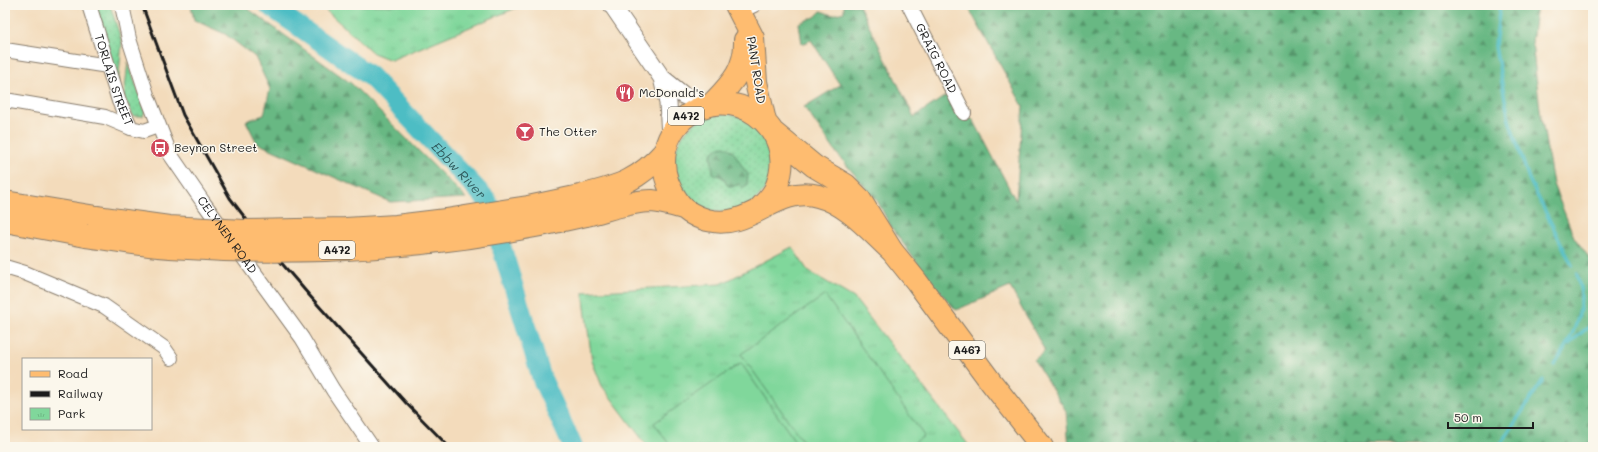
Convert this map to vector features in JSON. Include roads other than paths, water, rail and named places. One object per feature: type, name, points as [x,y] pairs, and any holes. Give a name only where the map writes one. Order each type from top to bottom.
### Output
[{"type":"main road","name":"PANT ROAD","points":[[709,104],[731,84],[739,71],[744,51],[743,11]]},
{"type":"main road","name":"PANT ROAD","points":[[743,11],[753,38],[757,87],[770,127]]},
{"type":"main road","name":"A472","points":[[5,202],[91,227],[169,247],[298,252],[396,247],[454,240],[536,226],[583,206],[609,188],[637,176],[655,161],[678,124],[688,115],[709,104],[722,103],[742,107],[751,111],[770,127],[781,154],[780,176],[774,193],[760,209],[742,219],[723,223],[702,219],[683,208],[662,203],[645,202],[583,206]]},
{"type":"main road","name":"A467","points":[[770,127],[806,159],[846,185],[867,208],[892,251],[917,282],[990,382],[1042,447]]},
{"type":"main road","name":"A472","points":[[667,143],[664,170],[674,197],[683,208]]},
{"type":"main road","name":"A467","points":[[760,209],[778,200],[793,195],[802,194],[819,196],[842,206],[892,251]]},
{"type":"main road","name":"A472","points":[[5,221],[91,227]]},
{"type":"street","name":"TORLAIS STREET","points":[[90,5],[119,101],[131,128],[144,131],[158,126]]},
{"type":"street","name":"CELYNEN ROAD","points":[[122,5],[129,39],[158,126],[170,154],[302,338],[372,447]]},
{"type":"street","points":[[612,5],[662,78],[680,93],[709,104]]},
{"type":"street","name":"GRAIG ROAD","points":[[908,5],[964,113]]},
{"type":"street","points":[[5,50],[108,66]]},
{"type":"street","points":[[662,78],[668,103],[667,143]]},
{"type":"street","points":[[5,100],[105,117],[131,128]]},
{"type":"street","points":[[5,267],[25,272],[104,306],[164,348],[171,358]]},
{"type":"waterway","name":"Ebbw River","points":[[268,5],[370,76],[487,200],[542,379],[573,447]]},
{"type":"waterway","points":[[1500,5],[1495,46],[1509,120],[1529,179],[1572,265]]},
{"type":"waterway","points":[[1554,365],[1569,341],[1579,315],[1581,291],[1577,274]]},
{"type":"waterway","points":[[1569,344],[1593,324]]},
{"type":"waterway","points":[[1499,447],[1543,380]]},
{"type":"railway","points":[[142,5],[183,115],[230,198],[266,245],[309,295],[406,403],[449,447]]},
{"type":"place","name":"McDonald's","points":[[625,93]]},
{"type":"place","name":"The Otter","points":[[525,132]]},
{"type":"place","name":"Beynon Street","points":[[160,148]]}]
